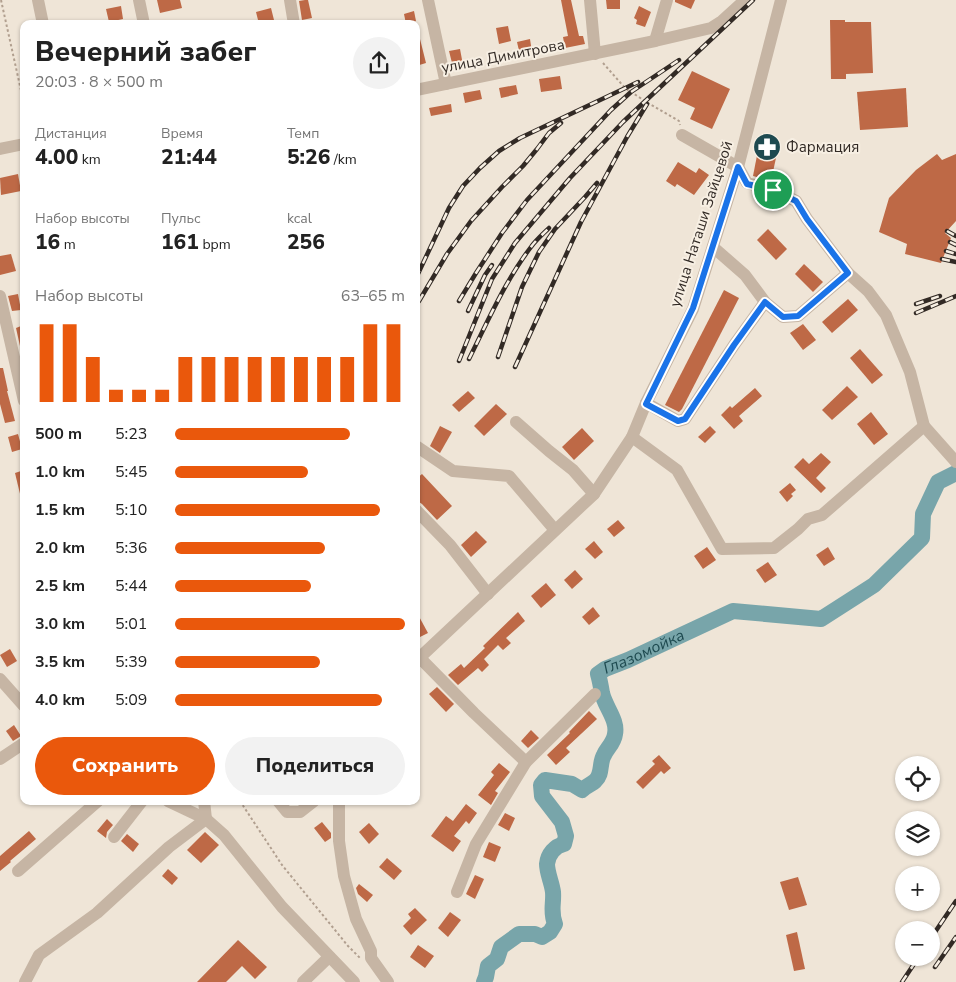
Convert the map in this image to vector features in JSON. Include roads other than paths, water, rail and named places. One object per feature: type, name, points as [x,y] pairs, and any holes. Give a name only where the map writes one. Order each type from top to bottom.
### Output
[{"type":"street","points":[[38,0],[42,20]]},
{"type":"street","points":[[139,0],[143,20]]},
{"type":"street","points":[[290,0],[293,20]]},
{"type":"street","points":[[428,0],[446,84]]},
{"type":"street","points":[[590,0],[595,54]]},
{"type":"street","points":[[655,42],[667,0]]},
{"type":"street","name":"улица Димитрова","points":[[420,89],[655,42],[711,28],[722,22],[744,0]]},
{"type":"street","name":"улица Наташи Зайцевой","points":[[420,657],[594,494],[632,437],[693,308],[738,167],[780,0]]},
{"type":"street","points":[[682,135],[738,167],[747,184],[773,190],[796,201],[807,219],[848,273],[868,291],[886,315],[910,372],[924,426],[956,462]]},
{"type":"street","points":[[0,149],[20,145]]},
{"type":"street","points":[[713,247],[745,275],[765,302],[783,317],[798,316],[848,273]]},
{"type":"street","points":[[0,296],[20,384]]},
{"type":"street","points":[[646,404],[678,421],[685,419],[765,302]]},
{"type":"street","points":[[516,422],[573,470],[594,494]]},
{"type":"street","points":[[632,437],[677,470],[722,549],[774,548],[808,519],[822,515],[924,426]]},
{"type":"street","points":[[420,449],[453,471],[509,476],[556,530]]},
{"type":"street","points":[[420,514],[450,545],[488,594]]},
{"type":"street","points":[[420,661],[526,762]]},
{"type":"street","points":[[0,679],[20,702]]},
{"type":"street","points":[[457,892],[476,844],[526,762],[595,694]]},
{"type":"street","points":[[0,759],[20,745]]},
{"type":"street","points":[[18,871],[93,805]]},
{"type":"street","points":[[114,837],[139,805]]},
{"type":"street","points":[[176,805],[206,819],[224,835],[282,907],[354,982]]},
{"type":"street","points":[[204,805],[206,819]]},
{"type":"street","points":[[281,805],[287,812],[300,812],[309,805]]},
{"type":"street","points":[[338,805],[339,840],[344,876],[356,919],[371,951],[372,958],[388,982]]},
{"type":"street","points":[[25,982],[39,955],[97,913],[169,846],[206,819]]},
{"type":"street","points":[[303,982],[329,957]]},
{"type":"waterway","name":"Глазомойка","points":[[484,982],[488,966],[497,959],[501,947],[519,934],[535,934],[542,937],[550,932],[555,924],[552,911],[553,892],[547,864],[552,851],[564,844],[566,836],[562,822],[542,796],[541,785],[545,780],[572,784],[582,790],[595,781],[599,775],[605,752],[615,734],[615,724],[604,698],[598,674],[605,669],[733,611],[821,619],[874,585],[922,538],[923,514],[938,482],[956,473]]},
{"type":"railway","points":[[459,361],[492,279],[515,243],[570,178],[623,122],[753,0]]},
{"type":"railway","points":[[459,301],[502,233],[527,200],[611,110],[631,92],[679,60]]},
{"type":"railway","points":[[420,270],[449,208],[463,186],[499,151],[520,138],[638,82]]},
{"type":"railway","points":[[515,367],[581,222],[647,104]]},
{"type":"railway","points":[[420,299],[447,254],[471,221],[523,166],[549,133],[561,123]]},
{"type":"railway","points":[[498,357],[522,287],[539,252],[555,229],[597,183]]},
{"type":"railway","points":[[469,359],[513,274],[533,244],[549,228]]},
{"type":"railway","points":[[947,231],[956,236]]},
{"type":"railway","points":[[950,242],[956,245]]},
{"type":"railway","points":[[946,251],[956,254]]},
{"type":"railway","points":[[942,259],[956,262]]},
{"type":"railway","points":[[468,311],[485,275],[492,265]]},
{"type":"railway","points":[[916,304],[940,296]]},
{"type":"railway","points":[[916,313],[956,296]]},
{"type":"railway","points":[[940,925],[956,901]]},
{"type":"railway","points":[[935,967],[956,937]]},
{"type":"railway","points":[[902,982],[913,966]]},
{"type":"place","name":"Фармация","points":[[767,147]]}]
